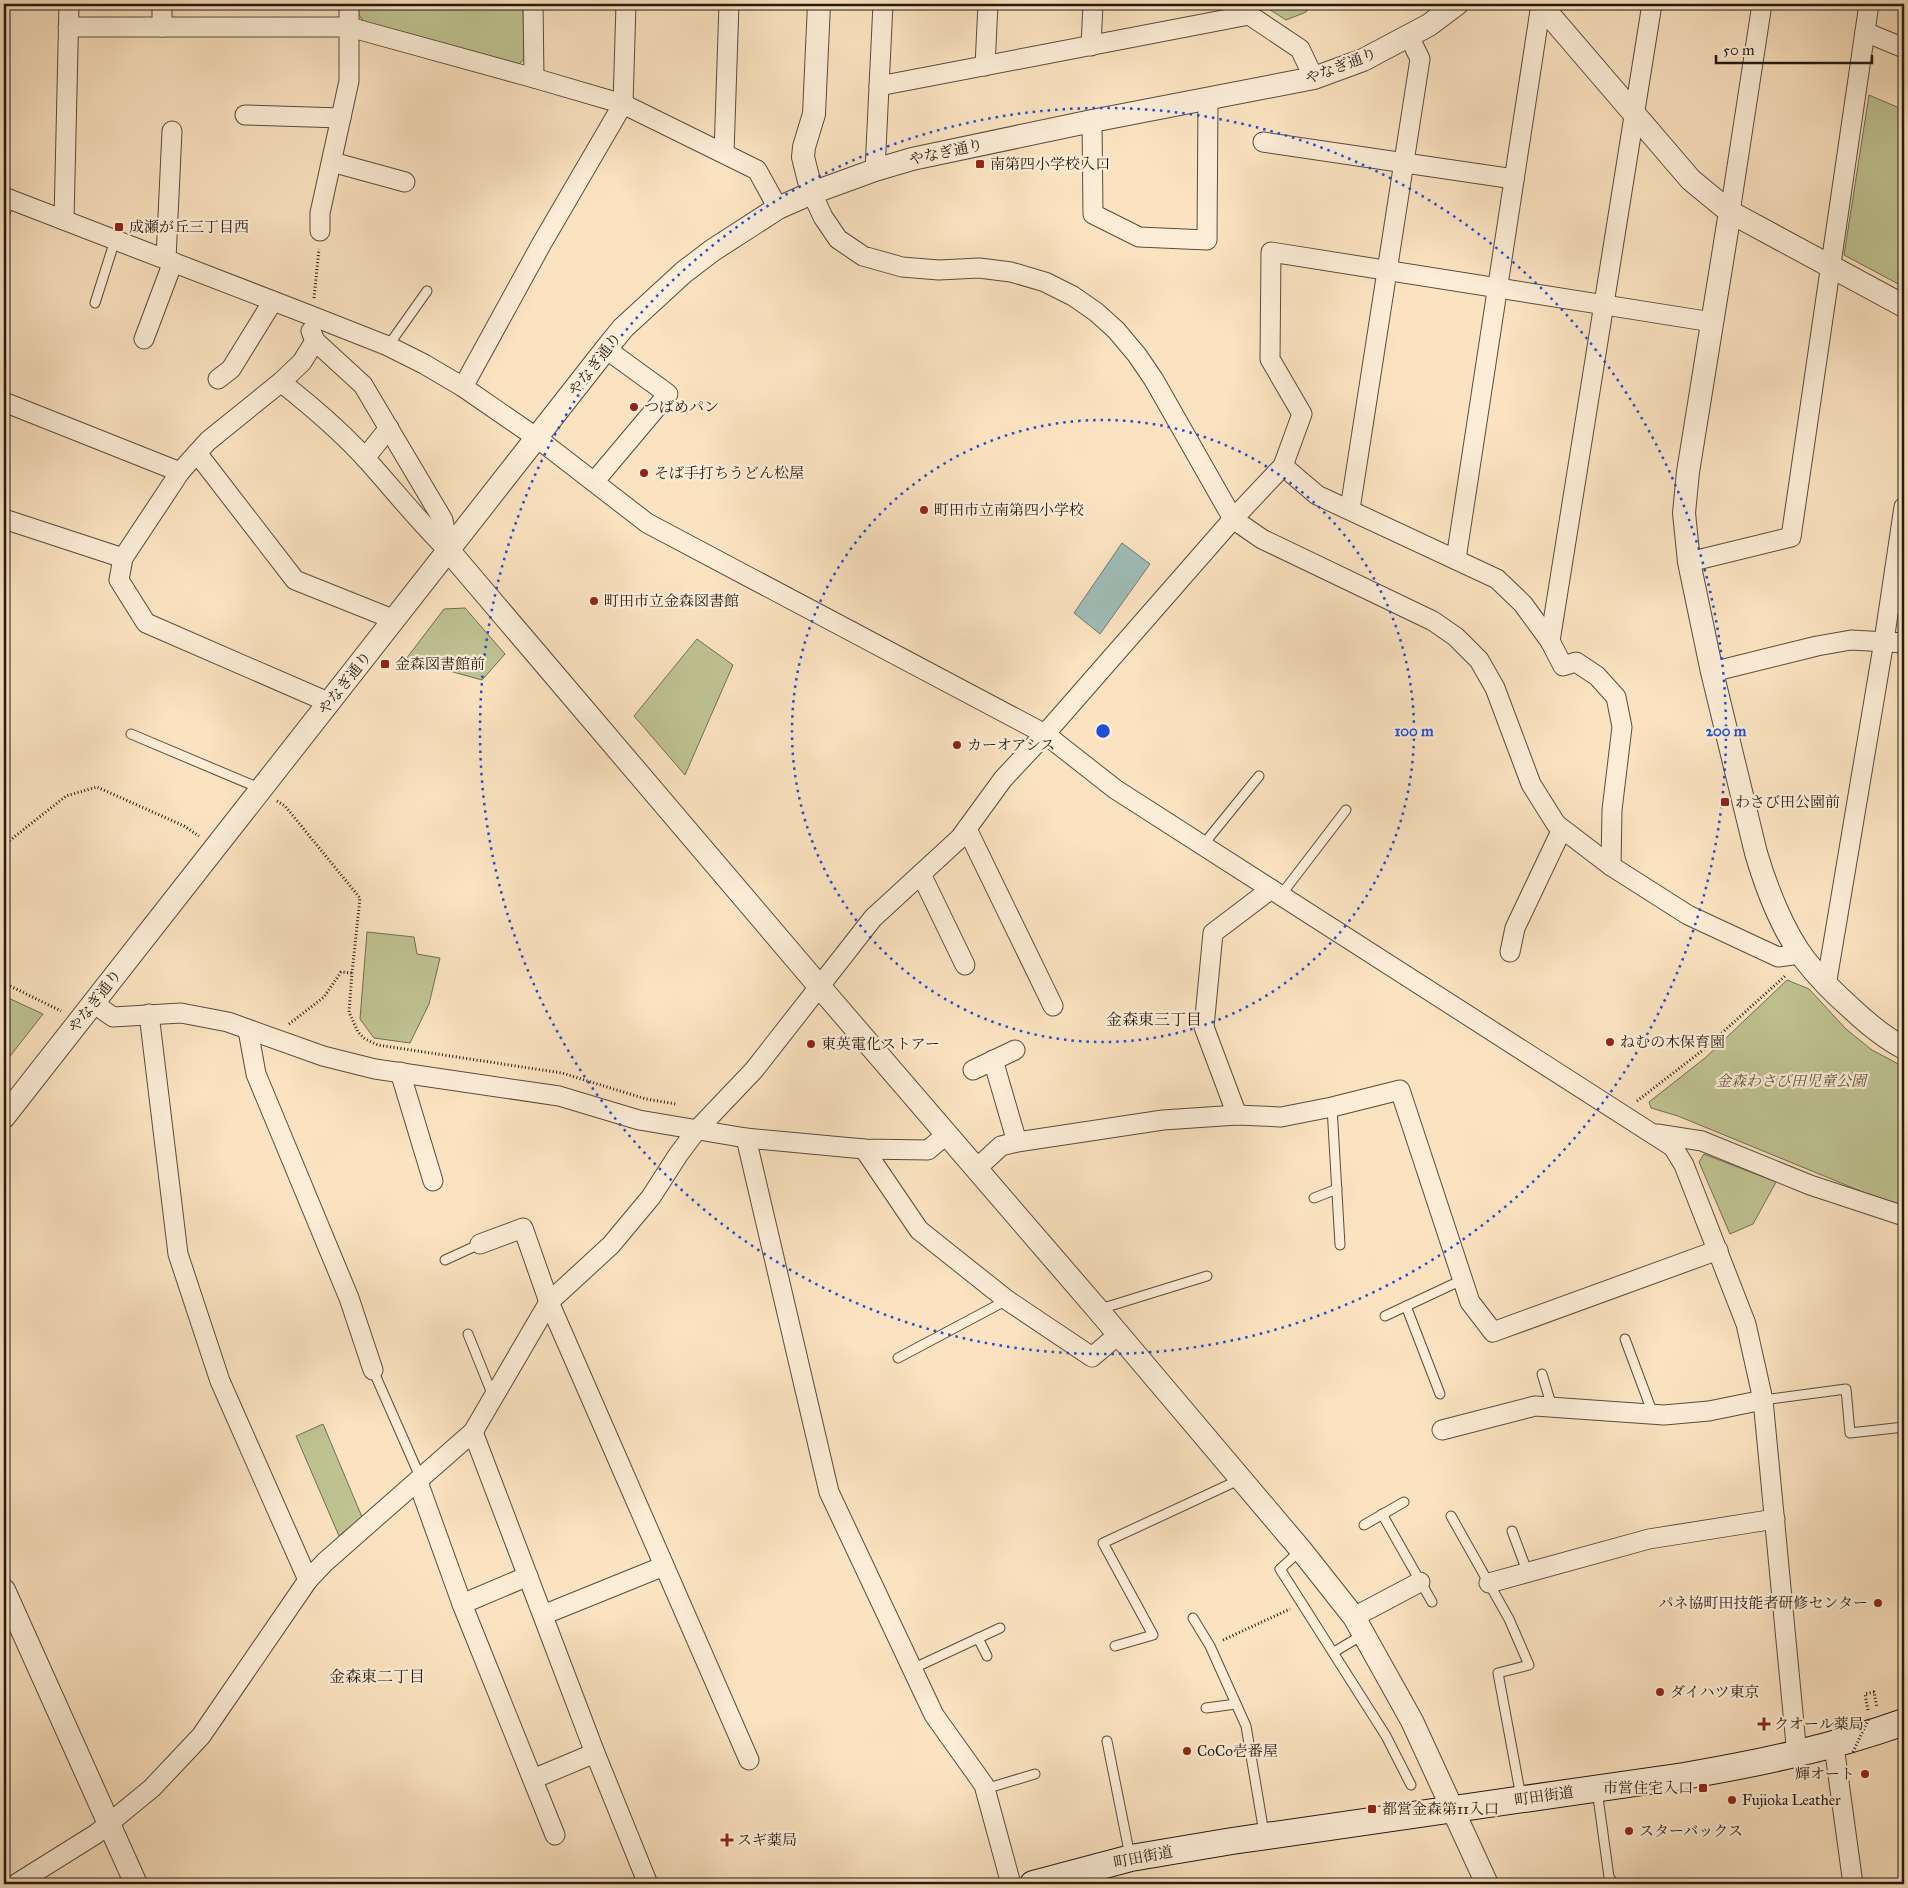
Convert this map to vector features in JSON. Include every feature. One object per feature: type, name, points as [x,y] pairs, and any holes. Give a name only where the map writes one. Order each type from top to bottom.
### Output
[{"type":"main road","name":"町田街道","points":[[1033,1884],[1131,1858],[1264,1836],[1684,1776],[1797,1755],[1843,1749],[1904,1722]]},
{"type":"street","points":[[64,220],[68,4]]},
{"type":"street","points":[[162,4],[162,27]]},
{"type":"street","points":[[320,231],[320,213],[350,81],[349,4]]},
{"type":"street","points":[[533,4],[534,78]]},
{"type":"street","points":[[463,387],[542,243],[623,104],[626,4]]},
{"type":"street","points":[[724,153],[729,4]]},
{"type":"street","points":[[819,4],[814,114],[804,147],[803,157],[812,192],[823,217],[838,239],[863,256],[902,267],[939,270],[979,268],[1012,272],[1045,282],[1073,296],[1096,312],[1121,336],[1154,380],[1233,519],[1262,539],[1433,621],[1456,636],[1479,660],[1495,688],[1531,784],[1556,824],[1611,866],[1688,915],[1778,957],[1802,957]]},
{"type":"street","points":[[875,170],[883,4]]},
{"type":"street","points":[[985,66],[988,4]]},
{"type":"street","points":[[1091,46],[1093,4]]},
{"type":"street","points":[[1233,4],[1300,49],[1314,78]]},
{"type":"street","name":"やなぎ通り","points":[[4,1117],[606,349],[624,328],[684,272],[713,250],[778,208],[812,192],[875,170],[912,159],[1092,121],[1314,78],[1363,60],[1429,25],[1457,4]]},
{"type":"street","points":[[1541,4],[1691,180],[1730,212],[1904,306]]},
{"type":"street","points":[[1456,559],[1541,4]]},
{"type":"street","points":[[1550,641],[1652,4]]},
{"type":"street","points":[[1762,4],[1688,472],[1684,512],[1689,562],[1712,672],[1764,882],[1802,957],[1826,986],[1870,1025],[1904,1048]]},
{"type":"street","points":[[1689,562],[1791,537],[1869,4]]},
{"type":"street","points":[[879,86],[1249,15]]},
{"type":"street","points":[[68,27],[349,27],[623,104],[757,170],[778,208]]},
{"type":"street","points":[[1865,32],[1904,48]]},
{"type":"street","points":[[1350,509],[1420,59],[1409,36]]},
{"type":"street","points":[[1092,121],[1094,214],[1139,238],[1208,240],[1208,99]]},
{"type":"street","points":[[245,115],[342,118]]},
{"type":"street","points":[[144,339],[169,261],[172,130]]},
{"type":"street","points":[[1263,142],[1514,179]]},
{"type":"street","points":[[332,162],[405,182]]},
{"type":"street","points":[[6,204],[64,220],[388,346],[463,387],[537,438],[647,524],[1045,734],[1115,789],[1673,1147],[1684,1165],[1746,1324],[1763,1400],[1797,1755]]},
{"type":"street","points":[[16,1884],[96,1834],[152,1788],[201,1736],[308,1580],[325,1562],[420,1481],[473,1432],[549,1302],[611,1245],[651,1197],[696,1131],[754,1070],[873,918],[960,838],[1003,778],[1045,734],[1233,519],[1283,466],[1302,414],[1270,360],[1271,252],[1712,322]]},
{"type":"street","points":[[218,379],[231,369],[273,301]]},
{"type":"street","points":[[308,314],[315,341],[363,385],[389,428],[443,520],[449,551]]},
{"type":"street","points":[[315,341],[302,362],[208,441],[180,472],[123,558],[119,580],[146,623],[330,702]]},
{"type":"street","points":[[594,482],[668,394],[606,349]]},
{"type":"street","points":[[280,382],[327,419],[449,551],[1302,1550],[1359,1625],[1412,1721],[1487,1884]]},
{"type":"street","points":[[4,402],[180,472]]},
{"type":"street","points":[[365,458],[389,428]]},
{"type":"street","points":[[197,453],[294,580],[395,620]]},
{"type":"street","points":[[1283,466],[1317,495],[1497,578],[1524,604],[1550,641],[1563,666],[1576,662],[1597,676],[1616,697],[1622,727],[1612,810],[1611,866]]},
{"type":"street","points":[[1826,986],[1884,640],[1904,507]]},
{"type":"street","points":[[4,519],[123,558]]},
{"type":"street","points":[[1712,672],[1817,646],[1851,640],[1884,640],[1904,643]]},
{"type":"street","points":[[967,829],[1053,1006]]},
{"type":"street","points":[[1510,952],[1515,928],[1562,829]]},
{"type":"street","points":[[921,874],[965,966]]},
{"type":"street","points":[[1237,1115],[1204,1027],[1214,933],[1276,892]]},
{"type":"street","points":[[93,1003],[113,1017],[181,1013],[228,1022],[323,1056],[374,1069],[559,1096],[639,1120],[696,1131],[746,1138],[864,1149],[928,1150],[947,1134]]},
{"type":"street","points":[[149,1014],[178,1254],[220,1381],[308,1580]]},
{"type":"street","points":[[248,1030],[256,1074],[349,1298],[373,1370]]},
{"type":"street","points":[[972,1070],[1015,1050]]},
{"type":"street","points":[[993,1060],[1017,1142]]},
{"type":"street","points":[[400,1072],[434,1181]]},
{"type":"street","points":[[976,1169],[1001,1146],[1017,1142],[1163,1120],[1237,1115],[1281,1117],[1332,1107],[1400,1090],[1470,1302],[1493,1332],[1718,1250]]},
{"type":"street","points":[[1651,1132],[1702,1141],[1810,1185],[1904,1216]]},
{"type":"street","points":[[746,1138],[829,1492],[934,1715],[984,1784],[1011,1884]]},
{"type":"street","points":[[864,1149],[919,1230],[1007,1300],[1092,1357],[1118,1334]]},
{"type":"street","points":[[480,1244],[524,1228],[549,1302],[749,1760]]},
{"type":"street","points":[[1442,1430],[1535,1406],[1653,1414],[1710,1410],[1763,1400]]},
{"type":"street","points":[[473,1432],[595,1753],[648,1884]]},
{"type":"street","points":[[420,1481],[462,1604],[555,1835]]},
{"type":"street","points":[[1489,1583],[1649,1539],[1775,1519]]},
{"type":"street","points":[[543,1615],[664,1566]]},
{"type":"street","points":[[462,1604],[528,1576]]},
{"type":"street","points":[[1359,1625],[1420,1582]]},
{"type":"street","points":[[4,1590],[110,1822],[136,1884]]},
{"type":"street","points":[[1843,1749],[1853,1884]]},
{"type":"street","points":[[533,1779],[595,1753]]},
{"type":"lane","points":[[95,303],[115,240]]},
{"type":"lane","points":[[388,346],[427,291]]},
{"type":"lane","points":[[131,734],[262,789]]},
{"type":"lane","points":[[1203,845],[1259,776]]},
{"type":"lane","points":[[1276,892],[1346,810]]},
{"type":"lane","points":[[1332,1107],[1340,1245]]},
{"type":"lane","points":[[1314,1198],[1337,1188]]},
{"type":"lane","points":[[445,1260],[480,1244]]},
{"type":"lane","points":[[1098,1310],[1207,1276]]},
{"type":"lane","points":[[1385,1316],[1462,1280]]},
{"type":"lane","points":[[898,1358],[1007,1300]]},
{"type":"lane","points":[[1406,1306],[1440,1394]]},
{"type":"lane","points":[[468,1334],[494,1398]]},
{"type":"lane","points":[[1625,1339],[1653,1414]]},
{"type":"lane","points":[[373,1370],[420,1481]]},
{"type":"lane","points":[[1542,1374],[1552,1407]]},
{"type":"lane","points":[[1763,1400],[1846,1389],[1850,1433],[1904,1427]]},
{"type":"lane","points":[[1115,1646],[1153,1635],[1102,1543],[1242,1479]]},
{"type":"lane","points":[[1364,1525],[1404,1502]]},
{"type":"lane","points":[[1382,1514],[1432,1602]]},
{"type":"lane","points":[[1451,1516],[1509,1619],[1528,1665],[1498,1673],[1522,1799]]},
{"type":"lane","points":[[1512,1530],[1527,1571]]},
{"type":"lane","points":[[1302,1550],[1280,1569],[1386,1736],[1411,1785]]},
{"type":"lane","points":[[1193,1618],[1210,1646],[1246,1726],[1264,1836]]},
{"type":"lane","points":[[1334,1652],[1359,1625]]},
{"type":"lane","points":[[912,1669],[1000,1628]]},
{"type":"lane","points":[[978,1638],[987,1656]]},
{"type":"lane","points":[[1206,1708],[1236,1704]]},
{"type":"lane","points":[[1107,1741],[1131,1858]]},
{"type":"lane","points":[[985,1789],[1035,1774]]},
{"type":"lane","points":[[1596,1789],[1608,1878],[1614,1884]]},
{"type":"path","points":[[308,314],[317,265]]},
{"type":"path","points":[[4,845],[66,796],[97,787],[184,826],[215,848]]},
{"type":"path","points":[[262,789],[285,806],[360,898],[349,1012],[353,1023],[365,1039],[378,1045],[562,1073],[646,1099],[681,1105]]},
{"type":"path","points":[[1621,1114],[1703,1050],[1802,957]]},
{"type":"path","points":[[270,1038],[324,997],[340,972],[352,973]]},
{"type":"path","points":[[4,984],[55,1007],[78,1023]]},
{"type":"path","points":[[1210,1646],[1302,1603]]},
{"type":"path","points":[[1843,1749],[1869,1718]]},
{"type":"green space","points":[[358,4],[523,4],[524,59],[517,66],[365,24],[358,13]]},
{"type":"green space","points":[[1261,4],[1312,4],[1306,12],[1286,20]]},
{"type":"green space","points":[[1869,95],[1904,110],[1904,287],[1844,255]]},
{"type":"green space","points":[[465,608],[505,654],[482,680],[406,659],[444,609]]},
{"type":"green space","points":[[697,639],[733,665],[685,775],[634,716]]},
{"type":"green space","points":[[367,932],[414,937],[417,954],[440,958],[429,1004],[410,1043],[374,1038],[360,1019]]},
{"type":"green space","name":"金森わさび田児童公園","points":[[1787,980],[1809,989],[1846,1029],[1872,1050],[1904,1067],[1904,1206],[1863,1192],[1678,1116],[1651,1108],[1649,1102],[1705,1058]]},
{"type":"green space","points":[[4,996],[43,1014],[4,1064]]},
{"type":"green space","points":[[1704,1154],[1776,1182],[1753,1224],[1730,1234],[1699,1162]]},
{"type":"green space","points":[[323,1424],[362,1517],[339,1536],[296,1436]]},
{"type":"water","points":[[1122,543],[1150,564],[1100,634],[1074,613]]},
{"type":"place","name":"南第四小学校入口","points":[[980,164]]},
{"type":"place","name":"成瀬が丘三丁目西","points":[[119,227]]},
{"type":"place","name":"つばめパン","points":[[634,407]]},
{"type":"place","name":"そば手打ちうどん松屋","points":[[644,473]]},
{"type":"place","name":"町田市立南第四小学校","points":[[924,510]]},
{"type":"place","name":"町田市立金森図書館","points":[[594,601]]},
{"type":"place","name":"金森図書館前","points":[[385,664]]},
{"type":"place","name":"カーオアシス","points":[[957,745]]},
{"type":"place","name":"わさび田公園前","points":[[1725,802]]},
{"type":"place","name":"ねむの木保育園","points":[[1610,1042]]},
{"type":"place","name":"東英電化ストアー","points":[[811,1044]]},
{"type":"place","name":"パネ協町田技能者研修センター","points":[[1878,1603]]},
{"type":"place","name":"ダイハツ東京","points":[[1660,1692]]},
{"type":"place","name":"クオール薬局","points":[[1764,1724]]},
{"type":"place","name":"CoCo壱番屋","points":[[1187,1751]]},
{"type":"place","name":"輝オート","points":[[1865,1774]]},
{"type":"place","name":"市営住宅入口","points":[[1703,1788]]},
{"type":"place","name":"Fujioka Leather","points":[[1732,1800]]},
{"type":"place","name":"都営金森第11入口","points":[[1372,1809]]},
{"type":"place","name":"スターバックス","points":[[1629,1831]]},
{"type":"place","name":"スギ薬局","points":[[727,1840]]},
{"type":"district","name":"金森東三丁目","points":[[1154,1019]]},
{"type":"district","name":"金森東二丁目","points":[[377,1676]]}]
